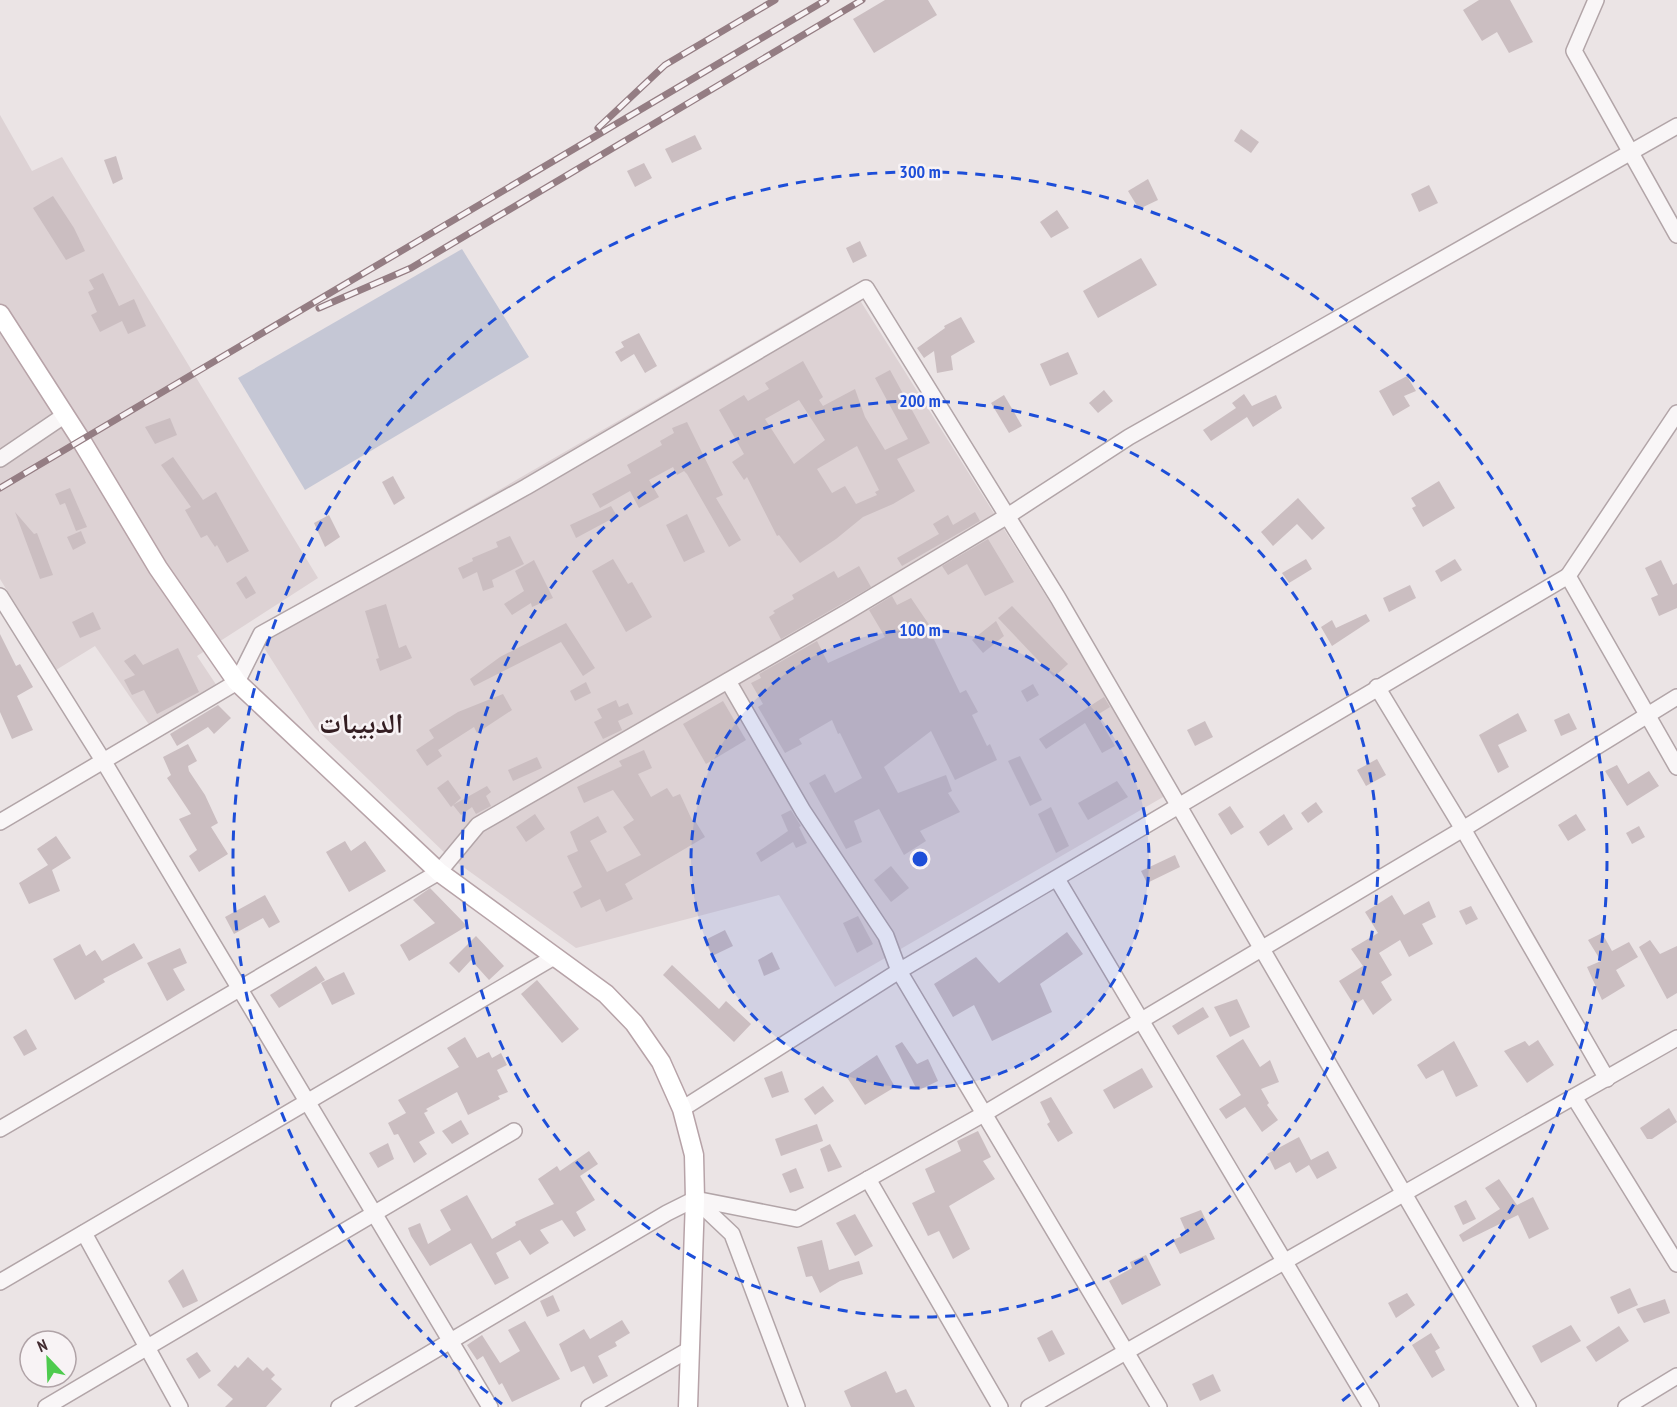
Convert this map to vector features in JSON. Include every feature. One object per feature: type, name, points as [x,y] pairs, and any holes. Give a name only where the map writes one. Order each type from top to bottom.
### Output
[{"type":"main road","points":[[0,314],[65,415],[158,568],[237,682],[439,872],[606,994],[634,1023],[661,1062],[682,1109],[694,1155],[695,1199],[688,1407]]},
{"type":"street","points":[[1596,0],[1574,51],[1677,235]]},
{"type":"street","points":[[0,1129],[439,872],[478,825],[1009,515],[1170,413],[1677,126]]},
{"type":"street","points":[[0,822],[237,682],[261,634],[526,487],[866,288],[1009,515],[1528,1407]]},
{"type":"street","points":[[682,1109],[899,971],[1568,576],[1677,413]]},
{"type":"street","points":[[0,459],[65,415]]},
{"type":"street","points":[[1568,576],[1677,767]]},
{"type":"street","points":[[0,596],[104,762],[372,1215],[490,1407]]},
{"type":"street","points":[[728,681],[803,811],[886,936],[899,971],[982,1115],[1159,1407]]},
{"type":"street","points":[[1377,687],[1463,829],[1606,1079]]},
{"type":"street","points":[[339,1407],[695,1199],[797,1220],[982,1115],[1260,947],[1463,829],[1677,697]]},
{"type":"street","points":[[1057,879],[1371,1407]]},
{"type":"street","points":[[0,1282],[554,957]]},
{"type":"street","points":[[1029,1407],[1125,1350],[1677,1038]]},
{"type":"street","points":[[1574,1097],[1677,1264]]},
{"type":"street","points":[[46,1407],[514,1131]]},
{"type":"street","points":[[868,1179],[1000,1407]]},
{"type":"street","points":[[695,1199],[732,1234],[797,1407]]},
{"type":"street","points":[[84,1233],[180,1407]]},
{"type":"street","points":[[589,1407],[690,1349]]},
{"type":"street","points":[[1626,1407],[1677,1376]]},
{"type":"shaded area","points":[[0,115],[32,171],[62,157],[318,578],[197,656],[217,686],[150,726],[95,646],[56,670],[0,579]]},
{"type":"shaded area","points":[[462,249],[529,357],[305,490],[238,378]]},
{"type":"shaded area","points":[[851,286],[1170,793],[835,987],[779,895],[576,948],[448,856],[315,728],[254,632]]},
{"type":"building","points":[[885,0],[928,0],[937,15],[874,53],[853,19]]},
{"type":"building","points":[[1479,0],[1510,0],[1533,42],[1509,53],[1497,32],[1482,41],[1463,10]]},
{"type":"building","points":[[1241,129],[1259,142],[1251,153],[1234,141]]},
{"type":"building","points":[[695,135],[702,149],[672,163],[665,149]]},
{"type":"building","points":[[116,156],[123,179],[113,184],[104,160]]},
{"type":"building","points":[[644,163],[652,178],[635,187],[627,171]]},
{"type":"building","points":[[1148,179],[1158,200],[1139,209],[1128,191]]},
{"type":"building","points":[[1429,185],[1438,203],[1419,212],[1411,194]]},
{"type":"building","points":[[53,196],[74,228],[85,251],[66,260],[33,208]]},
{"type":"building","points":[[1057,210],[1069,228],[1051,238],[1040,222]]},
{"type":"building","points":[[860,241],[867,256],[853,263],[846,248]]},
{"type":"building","points":[[1141,258],[1157,285],[1098,318],[1083,291]]},
{"type":"building","points":[[103,273],[119,306],[134,299],[146,326],[128,334],[122,321],[100,332],[91,315],[97,312],[88,292],[94,289],[89,280]]},
{"type":"building","points":[[961,317],[975,342],[951,356],[953,370],[937,373],[934,351],[924,358],[917,348],[945,328],[944,326]]},
{"type":"building","points":[[639,333],[657,366],[645,373],[634,354],[621,362],[615,352],[624,347],[621,342]]},
{"type":"building","points":[[1068,352],[1078,374],[1050,386],[1040,364]]},
{"type":"building","points":[[803,361],[823,397],[819,400],[823,406],[855,389],[865,417],[885,450],[908,439],[875,378],[890,370],[930,443],[897,459],[915,491],[863,517],[836,539],[800,563],[779,535],[777,536],[747,477],[744,480],[732,462],[744,454],[719,410],[744,395],[748,401],[769,389],[765,383]],"holes":[[[799,400],[825,440],[794,464],[765,419]],[[857,446],[879,490],[875,492],[877,495],[856,504],[845,486],[832,493],[817,469]]]},
{"type":"building","points":[[1407,376],[1416,391],[1404,396],[1410,406],[1393,416],[1379,391]]},
{"type":"building","points":[[1104,390],[1113,401],[1098,413],[1089,403]]},
{"type":"building","points":[[1244,394],[1252,406],[1276,395],[1282,408],[1253,427],[1247,417],[1211,441],[1203,430],[1236,408],[1232,403]]},
{"type":"building","points":[[1004,395],[1022,426],[1009,433],[991,403]]},
{"type":"building","points":[[170,418],[177,435],[155,444],[145,427]]},
{"type":"building","points":[[687,422],[723,495],[716,498],[741,540],[729,547],[684,471],[677,475],[673,467],[649,480],[659,497],[639,508],[630,491],[600,508],[592,494],[631,473],[627,465],[662,445],[660,441],[674,433],[672,428]]},
{"type":"building","points":[[173,457],[203,500],[216,492],[249,551],[227,563],[217,545],[215,547],[207,535],[201,538],[185,510],[191,507],[161,465]]},
{"type":"building","points":[[393,476],[405,498],[394,505],[382,482]]},
{"type":"building","points":[[1439,481],[1455,508],[1423,527],[1412,508],[1416,506],[1411,498]]},
{"type":"building","points":[[70,488],[87,527],[76,531],[65,503],[60,505],[55,494]]},
{"type":"building","points":[[1298,498],[1325,528],[1312,540],[1297,524],[1273,546],[1261,532]]},
{"type":"building","points":[[611,506],[617,516],[576,538],[570,525]]},
{"type":"building","points":[[15,512],[34,534],[37,533],[53,575],[40,579]]},
{"type":"building","points":[[975,512],[980,521],[902,566],[897,558],[939,534],[933,524],[948,515],[953,525]]},
{"type":"building","points":[[687,514],[705,552],[684,562],[666,525]]},
{"type":"building","points":[[329,515],[340,537],[325,547],[314,523]]},
{"type":"building","points":[[81,531],[86,543],[73,550],[67,537]]},
{"type":"building","points":[[510,536],[524,564],[492,580],[494,587],[483,591],[477,572],[463,579],[458,568],[473,561],[472,558],[498,547],[496,542]]},
{"type":"building","points":[[988,539],[1014,582],[985,596],[967,564],[948,575],[942,566]]},
{"type":"building","points":[[613,559],[628,584],[632,582],[652,617],[626,632],[592,571]]},
{"type":"building","points":[[1306,559],[1312,569],[1289,583],[1282,573]]},
{"type":"building","points":[[1455,559],[1462,570],[1441,582],[1435,571]]},
{"type":"building","points":[[534,560],[553,598],[532,607],[531,603],[512,615],[504,604],[524,591],[515,571]]},
{"type":"building","points":[[1661,560],[1673,585],[1677,583],[1677,608],[1659,616],[1651,598],[1658,595],[1645,568]]},
{"type":"building","points":[[859,566],[871,587],[781,639],[769,617],[775,613],[773,611],[794,599],[792,595],[834,571],[838,578]]},
{"type":"building","points":[[246,576],[256,593],[246,599],[236,583]]},
{"type":"building","points":[[1410,585],[1416,598],[1389,612],[1383,598]]},
{"type":"building","points":[[892,596],[897,605],[911,598],[930,626],[928,627],[960,693],[966,690],[978,712],[972,715],[987,746],[990,744],[997,760],[955,780],[931,731],[884,767],[898,793],[946,775],[952,791],[948,793],[960,812],[920,831],[926,841],[904,855],[879,809],[854,821],[862,842],[846,849],[809,783],[825,774],[835,793],[862,778],[840,733],[838,734],[832,720],[799,739],[802,744],[785,753],[758,707],[763,704],[751,683],[761,678],[759,674],[817,641],[828,663],[885,637],[869,610]]},
{"type":"building","points":[[386,604],[399,648],[406,645],[412,658],[380,671],[376,659],[379,658],[365,611]]},
{"type":"building","points":[[1012,606],[1068,664],[1054,677],[998,618]]},
{"type":"building","points":[[93,612],[101,629],[80,638],[72,622]]},
{"type":"building","points":[[1366,614],[1370,621],[1332,646],[1321,627],[1332,620],[1336,628]]},
{"type":"building","points":[[996,621],[1004,636],[983,653],[972,640]]},
{"type":"building","points":[[566,623],[595,668],[583,676],[561,642],[474,686],[470,679],[500,657]]},
{"type":"building","points":[[0,634],[16,666],[20,664],[33,687],[17,696],[33,730],[12,739],[0,712]]},
{"type":"building","points":[[178,648],[199,692],[157,714],[144,690],[132,695],[124,680],[135,675],[124,661],[135,654],[143,665]]},
{"type":"building","points":[[586,682],[591,693],[575,701],[570,691]]},
{"type":"building","points":[[1033,684],[1039,695],[1027,702],[1021,691]]},
{"type":"building","points":[[503,694],[512,710],[477,733],[474,727],[438,750],[442,756],[427,766],[416,750],[434,738],[429,730],[458,712]]},
{"type":"building","points":[[1104,697],[1110,707],[1097,715],[1115,746],[1102,753],[1085,723],[1046,749],[1039,739]]},
{"type":"building","points":[[616,700],[619,707],[628,703],[633,714],[618,721],[622,730],[603,739],[594,722],[602,718],[597,709]]},
{"type":"building","points":[[723,701],[746,740],[706,764],[683,724]]},
{"type":"building","points":[[218,705],[231,718],[214,734],[208,727],[177,746],[170,734]]},
{"type":"building","points":[[1518,713],[1527,731],[1498,745],[1509,767],[1498,773],[1479,735]]},
{"type":"building","points":[[1569,713],[1577,729],[1561,736],[1554,720]]},
{"type":"building","points":[[1205,721],[1213,737],[1195,746],[1187,730]]},
{"type":"building","points":[[188,744],[197,761],[188,766],[189,771],[205,795],[218,823],[211,827],[228,854],[199,872],[189,856],[197,850],[179,819],[191,814],[167,778],[171,775],[163,757]]},
{"type":"building","points":[[644,750],[652,768],[638,774],[651,797],[667,788],[673,797],[680,794],[692,820],[694,819],[705,837],[625,884],[633,899],[606,912],[600,899],[581,908],[573,892],[582,887],[567,856],[578,851],[570,832],[598,816],[607,832],[590,841],[607,872],[641,855],[623,827],[634,820],[613,790],[584,803],[577,787],[622,766],[619,761]]},
{"type":"building","points":[[1020,756],[1042,800],[1030,806],[1008,761]]},
{"type":"building","points":[[537,757],[542,768],[513,781],[508,770]]},
{"type":"building","points":[[1377,759],[1386,775],[1366,786],[1357,770]]},
{"type":"building","points":[[1617,765],[1628,784],[1649,771],[1659,786],[1627,806],[1605,771]]},
{"type":"building","points":[[448,780],[461,798],[451,807],[437,788]]},
{"type":"building","points":[[1117,781],[1128,797],[1088,820],[1078,803]]},
{"type":"building","points":[[487,786],[491,792],[486,796],[491,806],[476,814],[472,807],[461,815],[453,805]]},
{"type":"building","points":[[1316,802],[1323,812],[1308,823],[1301,813]]},
{"type":"building","points":[[1230,806],[1244,827],[1231,835],[1218,814]]},
{"type":"building","points":[[1051,807],[1069,846],[1056,853],[1038,814]]},
{"type":"building","points":[[791,810],[801,826],[799,827],[807,843],[796,848],[793,842],[761,862],[756,853],[788,831],[781,815]]},
{"type":"building","points":[[535,814],[545,829],[526,842],[516,827]]},
{"type":"building","points":[[1284,814],[1293,829],[1268,846],[1259,832]]},
{"type":"building","points":[[1576,814],[1586,830],[1568,841],[1558,825]]},
{"type":"building","points":[[1639,826],[1645,837],[1632,844],[1626,833]]},
{"type":"building","points":[[56,836],[71,858],[52,870],[60,891],[29,904],[19,883],[48,865],[37,849]]},
{"type":"building","points":[[345,841],[351,851],[365,841],[386,871],[349,892],[326,852]]},
{"type":"building","points":[[1175,855],[1180,867],[1147,883],[1141,871]]},
{"type":"building","points":[[891,866],[909,888],[891,902],[874,880]]},
{"type":"building","points":[[430,888],[467,926],[409,961],[400,945],[435,923],[413,900]]},
{"type":"building","points":[[265,895],[280,922],[269,928],[263,918],[234,934],[225,917]]},
{"type":"building","points":[[1392,895],[1404,915],[1429,901],[1436,917],[1422,924],[1433,944],[1409,957],[1400,940],[1379,953],[1392,975],[1381,982],[1392,1000],[1373,1015],[1363,999],[1354,1005],[1339,981],[1363,966],[1351,949],[1378,933],[1365,912]]},
{"type":"building","points":[[1471,906],[1478,919],[1466,925],[1459,911]]},
{"type":"building","points":[[858,916],[873,944],[857,953],[843,923]]},
{"type":"building","points":[[725,930],[733,946],[712,956],[705,940]]},
{"type":"building","points":[[1067,932],[1083,954],[1040,984],[1052,1012],[992,1041],[974,1005],[953,1017],[934,984],[976,957],[999,983]]},
{"type":"building","points":[[1602,933],[1612,951],[1629,942],[1638,957],[1616,970],[1625,986],[1602,1000],[1587,967],[1601,961],[1588,940]]},
{"type":"building","points":[[476,936],[504,966],[489,980],[471,960],[459,973],[449,963]]},
{"type":"building","points":[[1650,940],[1660,954],[1677,946],[1677,993],[1667,999],[1639,947]]},
{"type":"building","points":[[134,943],[143,958],[103,979],[105,982],[75,1000],[53,959],[80,944],[86,956],[95,950],[102,961]]},
{"type":"building","points":[[180,948],[187,963],[173,969],[185,990],[167,1001],[147,963]]},
{"type":"building","points":[[772,952],[780,969],[764,976],[758,960]]},
{"type":"building","points":[[672,965],[719,1009],[726,1001],[751,1024],[734,1042],[663,975]]},
{"type":"building","points":[[316,966],[325,980],[279,1008],[270,995]]},
{"type":"building","points":[[344,972],[355,994],[332,1005],[321,983]]},
{"type":"building","points":[[537,980],[579,1029],[562,1043],[521,994]]},
{"type":"building","points":[[1237,999],[1250,1027],[1230,1037],[1214,1007]]},
{"type":"building","points":[[1203,1007],[1209,1017],[1178,1035],[1172,1026]]},
{"type":"building","points":[[26,1029],[37,1049],[24,1056],[13,1037]]},
{"type":"building","points":[[465,1037],[477,1058],[489,1052],[492,1058],[501,1053],[507,1065],[497,1070],[508,1092],[498,1096],[500,1099],[468,1115],[457,1092],[426,1109],[428,1111],[424,1113],[435,1133],[419,1142],[427,1154],[414,1163],[398,1134],[394,1135],[388,1123],[406,1113],[398,1100],[459,1067],[447,1048]]},
{"type":"building","points":[[1243,1039],[1260,1067],[1270,1060],[1279,1082],[1261,1089],[1269,1103],[1267,1105],[1278,1120],[1262,1132],[1245,1107],[1226,1119],[1219,1109],[1241,1095],[1216,1056]]},
{"type":"building","points":[[1538,1040],[1554,1065],[1527,1083],[1504,1051],[1525,1041],[1529,1046]]},
{"type":"building","points":[[1454,1041],[1478,1086],[1456,1097],[1443,1070],[1426,1079],[1417,1065]]},
{"type":"building","points":[[902,1042],[917,1064],[928,1059],[938,1081],[919,1090],[915,1086],[895,1046]]},
{"type":"building","points":[[877,1055],[895,1087],[865,1105],[846,1076]]},
{"type":"building","points":[[1142,1068],[1153,1087],[1114,1109],[1103,1090]]},
{"type":"building","points":[[782,1071],[789,1092],[772,1098],[764,1078]]},
{"type":"building","points":[[823,1086],[834,1101],[815,1115],[804,1099]]},
{"type":"building","points":[[1051,1097],[1073,1133],[1058,1142],[1047,1124],[1050,1122],[1040,1102]]},
{"type":"building","points":[[1669,1108],[1677,1122],[1652,1139],[1647,1139],[1640,1128]]},
{"type":"building","points":[[461,1120],[469,1134],[452,1144],[442,1131]]},
{"type":"building","points":[[817,1124],[823,1141],[781,1156],[775,1139]]},
{"type":"building","points":[[978,1131],[991,1157],[983,1161],[995,1179],[949,1206],[970,1249],[953,1259],[939,1231],[928,1236],[912,1203],[935,1192],[925,1169],[961,1151],[957,1141]]},
{"type":"building","points":[[1299,1137],[1311,1160],[1328,1151],[1337,1168],[1317,1179],[1309,1165],[1296,1173],[1290,1162],[1275,1170],[1267,1154]]},
{"type":"building","points":[[388,1143],[394,1159],[378,1168],[369,1153]]},
{"type":"building","points":[[830,1144],[842,1167],[828,1172],[820,1149]]},
{"type":"building","points":[[589,1151],[598,1164],[580,1176],[595,1200],[576,1212],[586,1230],[574,1237],[562,1220],[540,1230],[549,1243],[530,1255],[520,1240],[496,1253],[509,1278],[495,1285],[471,1243],[430,1266],[411,1236],[408,1228],[420,1223],[428,1244],[451,1230],[440,1210],[467,1195],[492,1239],[516,1225],[515,1222],[554,1204],[538,1179],[557,1166],[560,1171]]},
{"type":"building","points":[[796,1168],[804,1188],[790,1193],[782,1174]]},
{"type":"building","points":[[1499,1179],[1517,1205],[1533,1197],[1549,1229],[1529,1239],[1518,1215],[1463,1242],[1459,1235],[1500,1209],[1485,1188]]},
{"type":"building","points":[[1466,1200],[1476,1219],[1463,1225],[1454,1206]]},
{"type":"building","points":[[1201,1210],[1215,1239],[1180,1254],[1173,1240],[1187,1234],[1180,1218]]},
{"type":"building","points":[[855,1214],[873,1246],[855,1256],[836,1223]]},
{"type":"building","points":[[822,1240],[829,1270],[859,1261],[863,1274],[840,1281],[820,1293],[812,1276],[806,1277],[797,1247]]},
{"type":"building","points":[[1146,1255],[1161,1285],[1122,1305],[1109,1281],[1132,1268],[1130,1262]]},
{"type":"building","points":[[183,1269],[198,1301],[183,1308],[168,1281]]},
{"type":"building","points":[[1630,1288],[1638,1305],[1618,1314],[1610,1297]]},
{"type":"building","points":[[1407,1293],[1415,1305],[1396,1318],[1388,1303]]},
{"type":"building","points":[[553,1295],[560,1311],[547,1317],[540,1301]]},
{"type":"building","points":[[1665,1299],[1670,1313],[1644,1323],[1636,1309]]},
{"type":"building","points":[[622,1320],[630,1333],[615,1342],[617,1346],[598,1356],[608,1376],[593,1384],[584,1366],[571,1372],[559,1344],[584,1329],[590,1339]]},
{"type":"building","points":[[525,1321],[560,1379],[512,1402],[502,1383],[499,1385],[483,1356],[477,1360],[467,1345],[482,1335],[500,1363],[520,1351],[508,1330]]},
{"type":"building","points":[[1571,1325],[1581,1341],[1541,1363],[1532,1346]]},
{"type":"building","points":[[1619,1326],[1629,1341],[1596,1362],[1586,1347]]},
{"type":"building","points":[[1052,1330],[1065,1354],[1049,1362],[1037,1338]]},
{"type":"building","points":[[1431,1333],[1440,1348],[1435,1351],[1445,1370],[1432,1378],[1412,1345]]},
{"type":"building","points":[[197,1352],[211,1371],[199,1379],[186,1359]]},
{"type":"building","points":[[248,1357],[263,1371],[267,1367],[275,1375],[271,1379],[282,1389],[266,1407],[225,1407],[233,1399],[217,1385],[235,1365],[238,1368]]},
{"type":"building","points":[[886,1371],[896,1393],[906,1389],[915,1407],[851,1407],[844,1391]]},
{"type":"building","points":[[1213,1374],[1221,1391],[1200,1401],[1192,1384]]},
{"type":"railway","points":[[598,128],[665,65],[775,0]]},
{"type":"railway","points":[[0,488],[826,0]]},
{"type":"railway","points":[[319,308],[411,268],[862,0]]},
{"type":"district","name":"الدبيبات","points":[[361,723]]}]
